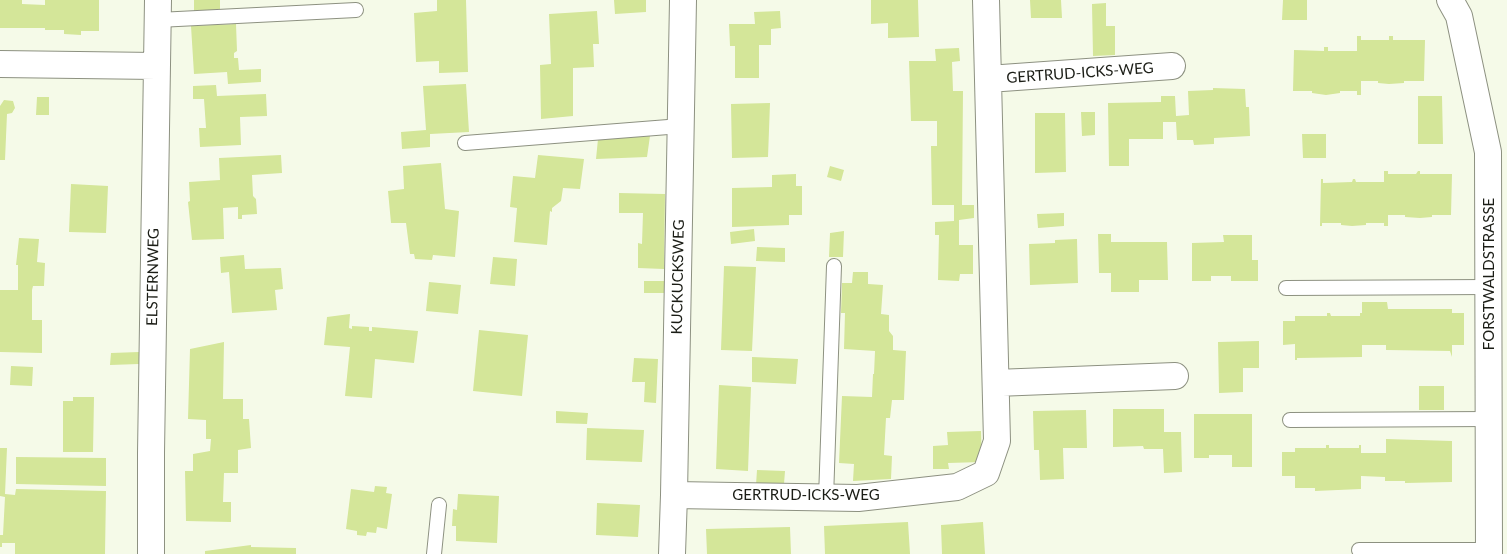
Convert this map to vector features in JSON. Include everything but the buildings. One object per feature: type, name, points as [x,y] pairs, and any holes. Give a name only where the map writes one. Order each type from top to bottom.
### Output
[{"type":"street","name":"KUCKUCKSWEG","points":[[672,554],[675,495],[683,0]]},
{"type":"street","name":"GERTRUD-ICKS-WEG","points":[[675,495],[858,498],[957,488],[986,472],[997,441],[986,0]]},
{"type":"street","name":"FORSTWALDSTRASSE","points":[[1450,0],[1459,16],[1488,152],[1490,419],[1498,511],[1489,552]]},
{"type":"street","name":"ELSTERNWEG","points":[[152,554],[158,10]]},
{"type":"street","points":[[0,64],[156,66]]},
{"type":"street","name":"GERTRUD-ICKS-WEG","points":[[988,79],[1172,66]]},
{"type":"street","points":[[996,383],[1174,376]]},
{"type":"lane","points":[[158,10],[356,10]]},
{"type":"lane","points":[[465,143],[681,126]]},
{"type":"lane","points":[[826,498],[834,266]]},
{"type":"lane","points":[[1286,288],[1489,287]]},
{"type":"lane","points":[[1290,420],[1490,419]]},
{"type":"lane","points":[[434,554],[440,505]]},
{"type":"lane","points":[[1359,550],[1489,552]]}]
